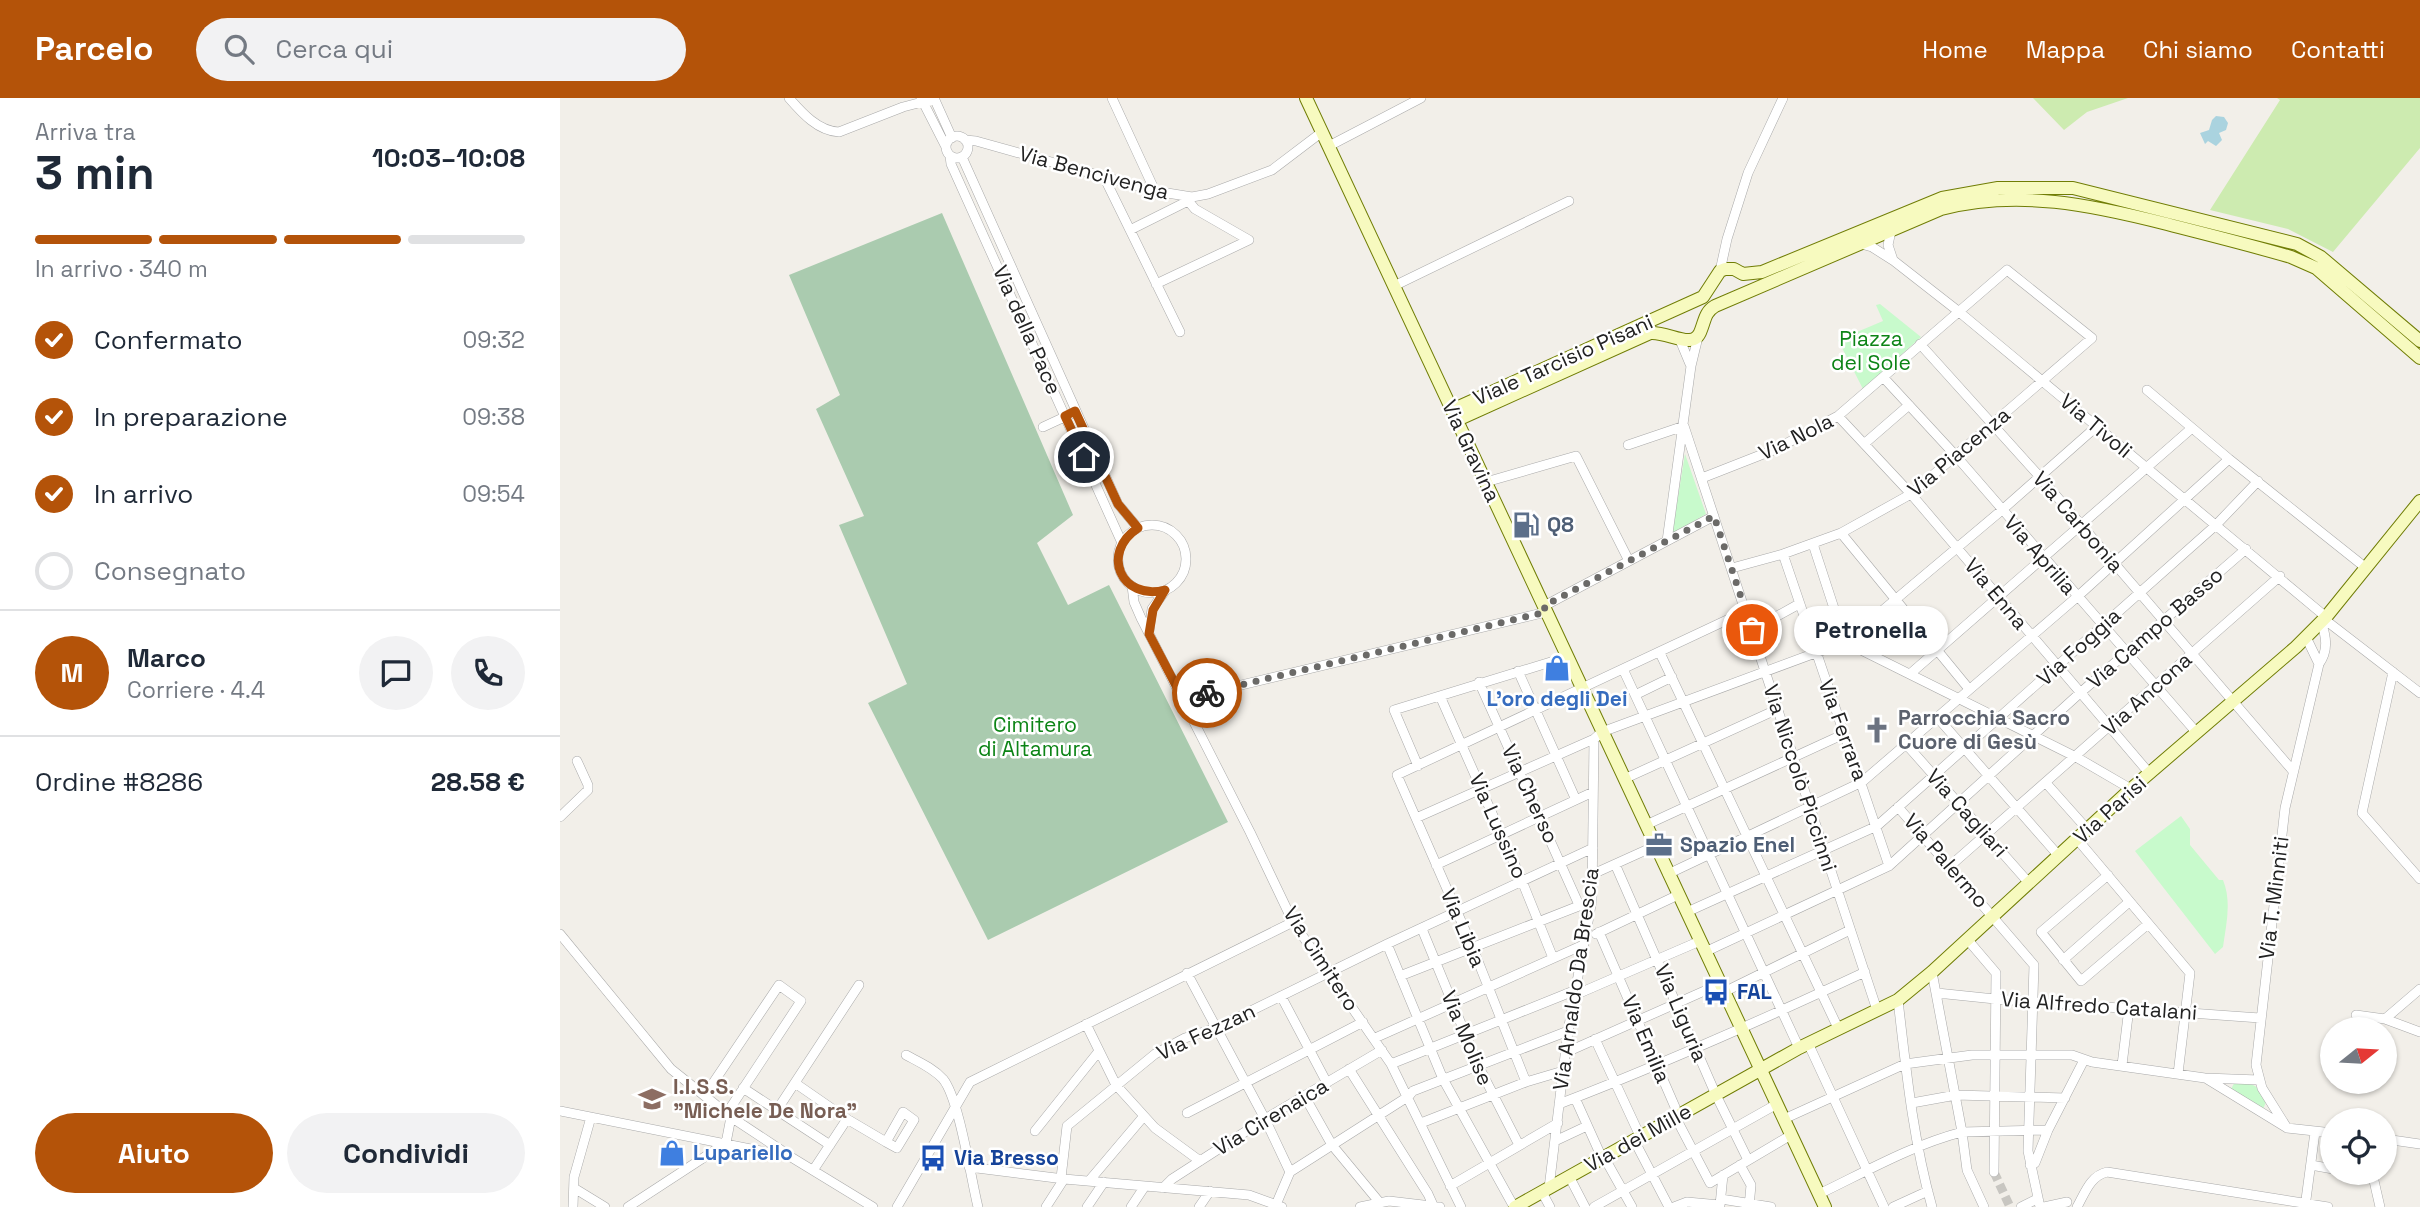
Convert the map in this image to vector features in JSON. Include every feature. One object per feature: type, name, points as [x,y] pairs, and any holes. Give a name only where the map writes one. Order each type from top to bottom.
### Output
[{"type":"main road","name":"Via Gravina","points":[[1306,98],[1582,689],[1598,735],[1624,779],[1825,1207]]},
{"type":"main road","points":[[1720,271],[1725,269],[1762,272],[1942,198],[1958,194],[1998,188],[2073,188],[2297,244],[2321,257],[2420,341]]},
{"type":"main road","points":[[1698,337],[1709,309],[1941,209],[1965,203],[2025,199],[2056,201],[2115,211],[2303,261],[2316,268],[2420,358]]},
{"type":"main road","name":"Viale Tarcisio Pisani","points":[[1455,415],[1703,297],[1720,271]]},
{"type":"main road","points":[[1738,272],[1746,284],[1743,294]]},
{"type":"main road","points":[[1675,311],[1669,324],[1676,338]]},
{"type":"main road","name":"Viale Tarcisio Pisani","points":[[1455,415],[1650,333],[1692,340],[1698,337]]},
{"type":"main road","name":"Via Parisi","points":[[1761,1069],[1898,1000],[1932,972],[2131,789],[2233,702],[2324,619],[2420,501]]},
{"type":"main road","name":"Via dei Mille","points":[[1516,1207],[1761,1069]]},
{"type":"street","points":[[789,98],[814,123],[829,132],[839,132],[922,100],[934,99],[952,138],[948,151],[957,158],[962,157],[969,142],[958,136],[952,138]]},
{"type":"street","points":[[1112,98],[1155,191]]},
{"type":"street","points":[[1394,111],[1397,98]]},
{"type":"street","points":[[1329,146],[1421,98]]},
{"type":"street","points":[[1720,271],[1748,173],[1783,98]]},
{"type":"street","name":"Via della Pace","points":[[922,100],[948,151],[951,164],[1122,543]]},
{"type":"street","name":"Via Bencivenga","points":[[969,142],[1187,199],[1272,170],[1322,132]]},
{"type":"street","name":"Via della Pace","points":[[962,157],[1118,504],[1138,528]]},
{"type":"street","points":[[1104,177],[1180,332]]},
{"type":"street","points":[[1130,230],[1187,199],[1195,209],[1249,240],[1156,284]]},
{"type":"street","points":[[1394,286],[1569,201]]},
{"type":"street","points":[[1891,231],[1888,245],[1894,261]]},
{"type":"street","name":"Via Tivoli","points":[[1861,244],[1872,247],[1894,261],[1958,311],[2280,576],[2324,619],[2420,693]]},
{"type":"street","points":[[1726,247],[1738,272]]},
{"type":"street","name":"Via Nola","points":[[1702,478],[1776,449],[1838,416],[2007,270],[2092,338]]},
{"type":"street","points":[[1667,541],[1691,366],[1698,337]]},
{"type":"street","points":[[1676,338],[1691,366]]},
{"type":"street","name":"Via Piacenza","points":[[1732,568],[1783,554],[1841,533],[1911,494],[2092,338]]},
{"type":"street","name":"Via Carbonia","points":[[1920,344],[2040,477],[2293,771]]},
{"type":"street","name":"Via Aprilia","points":[[1883,377],[1956,456],[2197,733]]},
{"type":"street","points":[[2147,390],[2365,568]]},
{"type":"street","points":[[1864,444],[1909,405]]},
{"type":"street","points":[[1043,426],[1075,411]]},
{"type":"street","name":"Via Enna","points":[[1838,416],[1911,494],[2150,774]]},
{"type":"street","points":[[1628,445],[1684,426]]},
{"type":"street","name":"Via Niccolò Piccinni","points":[[1684,426],[1877,1010]]},
{"type":"street","points":[[1416,818],[1644,716],[1845,642],[2096,427]]},
{"type":"street","points":[[1910,674],[2192,428]]},
{"type":"street","points":[[1486,482],[1577,456],[1629,561]]},
{"type":"street","points":[[1668,874],[1862,782],[2077,597],[2229,459]]},
{"type":"street","name":"Via Foggia","points":[[1687,912],[1877,826],[2216,525],[2258,481]]},
{"type":"street","points":[[1183,699],[1545,609],[1714,516]]},
{"type":"street","points":[[1157,525],[1167,528],[1175,533],[1185,550],[1185,569],[1174,585],[1165,590],[1142,592],[1132,586],[1120,571],[1118,562],[1122,543],[1138,528],[1157,525]]},
{"type":"street","points":[[1841,533],[1969,689]]},
{"type":"street","points":[[1813,544],[1845,642],[2076,757],[2131,789]]},
{"type":"street","name":"Via Campo Basso","points":[[1391,1065],[1658,960],[1745,933],[1889,866],[2080,693],[2246,549]]},
{"type":"street","name":"Via Ferrara","points":[[1783,554],[1889,866]]},
{"type":"street","name":"Via Ancona","points":[[1950,866],[2280,576]]},
{"type":"street","name":"Via Cimitero","points":[[1132,586],[1134,602],[1149,634],[1293,922],[1391,1065],[1409,1096],[1461,1207]]},
{"type":"street","points":[[1149,634],[1153,610],[1165,590]]},
{"type":"street","points":[[1752,630],[1799,604]]},
{"type":"street","points":[[1567,657],[1394,710],[1418,766],[1746,611]]},
{"type":"street","name":"Via T. Minniti","points":[[2287,1128],[2268,1100],[2256,1065],[2279,854],[2293,771],[2319,664],[2327,642],[2324,619]]},
{"type":"street","points":[[2305,637],[2319,664]]},
{"type":"street","points":[[1660,653],[1838,1028]]},
{"type":"street","points":[[1623,669],[1745,933],[1783,1011],[1833,1096],[1884,1207]]},
{"type":"street","points":[[1518,671],[1576,800]]},
{"type":"street","points":[[2393,672],[2362,813],[2420,879]]},
{"type":"street","points":[[1635,695],[1672,677]]},
{"type":"street","name":"Via Cherso","points":[[1479,682],[1579,905]]},
{"type":"street","name":"Via Lussino","points":[[1440,696],[1502,834],[1553,958]]},
{"type":"street","points":[[1624,779],[1777,709]]},
{"type":"street","points":[[1937,717],[2059,855]]},
{"type":"street","points":[[1646,825],[1844,734]]},
{"type":"street","name":"Via Arnaldo Da Brescia","points":[[1546,1190],[1558,1123],[1568,1031],[1592,900],[1593,793],[1598,735]]},
{"type":"street","name":"Via Cagliari","points":[[1906,744],[2029,883]]},
{"type":"street","points":[[560,817],[588,790],[577,761]]},
{"type":"street","name":"Via Libia","points":[[1418,766],[1397,775],[1472,946],[1526,1082]]},
{"type":"street","points":[[2046,783],[2108,875],[2190,973],[2178,1074]]},
{"type":"street","points":[[1436,866],[1593,793]]},
{"type":"street","name":"Via Palermo","points":[[1898,807],[2035,965],[2028,1131],[2029,1165],[2040,1204]]},
{"type":"street","points":[[1593,874],[1656,846]]},
{"type":"street","name":"Via Fezzan","points":[[1063,1178],[1067,1126],[1155,1054],[1185,1038],[1216,1028],[1328,972],[1593,848]]},
{"type":"street","name":"Via Liguria","points":[[1615,864],[1733,1129],[1751,1185],[1749,1205]]},
{"type":"street","points":[[2108,875],[2041,932],[2063,960],[2081,981],[2148,924]]},
{"type":"street","points":[[1375,1038],[1553,958],[1599,932],[1678,895]]},
{"type":"street","points":[[1400,976],[1592,900]]},
{"type":"street","points":[[2063,960],[2129,902]]},
{"type":"street","points":[[897,1207],[966,1086],[974,1079],[1293,922]]},
{"type":"street","name":"Via Molise","points":[[1422,929],[1478,1065],[1519,1145]]},
{"type":"street","points":[[1566,1052],[1676,1004],[1765,972],[1850,930]]},
{"type":"street","name":"Via Emilia","points":[[1599,932],[1657,1065],[1678,1122],[1710,1182],[1723,1175]]},
{"type":"street","points":[[560,934],[626,1012],[663,1061],[729,1115],[873,1207]]},
{"type":"street","points":[[1968,939],[1996,973],[1994,1172]]},
{"type":"street","points":[[1387,944],[1443,1079],[1516,1207]]},
{"type":"street","points":[[1559,1104],[1616,1083],[1742,1029],[1865,972]]},
{"type":"street","points":[[1932,972],[1956,1095],[1966,1170],[1984,1207]]},
{"type":"street","points":[[1187,973],[1265,1119],[1290,1172]]},
{"type":"street","points":[[705,1095],[779,985],[801,1000],[743,1088],[729,1115],[726,1143]]},
{"type":"street","points":[[777,1110],[859,985]]},
{"type":"street","points":[[2387,1017],[2420,989]]},
{"type":"street","name":"Via Alfredo Catalani","points":[[1937,993],[2260,1018]]},
{"type":"street","points":[[1281,996],[1327,1083]]},
{"type":"street","points":[[1898,1000],[1905,1064],[1932,1207]]},
{"type":"street","points":[[2122,1065],[2129,1009]]},
{"type":"street","points":[[2356,1015],[2370,1017]]},
{"type":"street","points":[[1187,1113],[1363,1022]]},
{"type":"street","points":[[1086,1024],[1116,1085],[1155,1128],[1200,1161]]},
{"type":"street","points":[[2398,1024],[2420,1032]]},
{"type":"street","points":[[969,1167],[1249,1195],[1278,1206],[1290,1172],[1413,1091],[1568,1031]]},
{"type":"street","points":[[1595,1039],[1653,1175],[1672,1207],[1685,1202],[1771,1207]]},
{"type":"street","name":"Via Cirenaica","points":[[1163,1188],[1172,1178],[1265,1119],[1382,1050]]},
{"type":"street","points":[[1035,1131],[1099,1051]]},
{"type":"street","points":[[906,1055],[929,1067],[944,1080],[955,1106],[978,1207]]},
{"type":"street","points":[[1784,1119],[1905,1064],[1949,1058],[2072,1055],[2084,1060],[2205,1078],[2259,1080]]},
{"type":"street","points":[[2029,1165],[2035,1163],[2048,1130],[2084,1060]]},
{"type":"street","points":[[1349,1069],[1437,1206]]},
{"type":"street","points":[[1421,1123],[1526,1082],[1563,1071]]},
{"type":"street","points":[[2205,1078],[2287,1128],[2320,1132]]},
{"type":"street","points":[[795,1083],[886,1142]]},
{"type":"street","points":[[743,1088],[830,1145]]},
{"type":"street","points":[[1912,1102],[1956,1095],[2065,1098]]},
{"type":"street","points":[[1305,1097],[1332,1145],[1380,1203]]},
{"type":"street","points":[[1574,1098],[1603,1157],[1632,1207]]},
{"type":"street","points":[[1594,1207],[1777,1104]]},
{"type":"street","points":[[560,1111],[791,1157]]},
{"type":"street","points":[[1089,1181],[1144,1116]]},
{"type":"street","points":[[573,1207],[574,1177],[591,1117]]},
{"type":"street","points":[[814,1169],[847,1119]]},
{"type":"street","points":[[1451,1185],[1558,1123]]},
{"type":"street","points":[[1555,1141],[1587,1126]]},
{"type":"street","points":[[1819,1194],[1919,1147],[1962,1132],[2048,1130]]},
{"type":"street","points":[[2306,1205],[2315,1132]]},
{"type":"street","points":[[1720,1204],[1723,1175],[1791,1135]]},
{"type":"street","points":[[2397,1141],[2420,1144]]},
{"type":"street","points":[[628,1207],[726,1143]]},
{"type":"street","points":[[2311,1166],[2320,1167]]},
{"type":"street","points":[[2077,1207],[2092,1180],[2098,1174],[2107,1172],[2328,1207]]},
{"type":"street","points":[[1569,1176],[1585,1207]]},
{"type":"street","points":[[1046,1207],[1063,1178]]},
{"type":"street","points":[[1087,1207],[1104,1182]]},
{"type":"street","points":[[2375,1185],[2380,1207]]},
{"type":"street","points":[[1131,1207],[1145,1186]]},
{"type":"street","points":[[574,1188],[606,1207]]},
{"type":"street","points":[[1546,1190],[1550,1207]]},
{"type":"street","points":[[1199,1207],[1210,1191]]},
{"type":"street","points":[[1893,1207],[1927,1191]]},
{"type":"street","points":[[1360,1207],[1402,1202],[1437,1206]]},
{"type":"street","points":[[2021,1207],[2067,1202]]},
{"type":"green space","points":[[2033,98],[2128,98],[2087,112],[2064,130]]},
{"type":"green space","points":[[2277,98],[2420,98],[2420,148],[2333,252],[2288,229],[2210,210],[2280,100]]},
{"type":"green space","name":"Cimitero di Altamura","points":[[942,213],[1073,515],[1037,543],[1068,605],[1109,585],[1228,822],[988,940],[868,703],[907,684],[839,525],[864,516],[816,409],[840,395],[789,275]]},
{"type":"green space","name":"Piazza del Sole","points":[[1880,304],[1921,337],[1863,389],[1838,340],[1883,321],[1876,305]]},
{"type":"green space","points":[[1685,454],[1706,514],[1672,534]]},
{"type":"green space","points":[[2181,816],[2190,829],[2190,845],[2219,880],[2223,880],[2226,888],[2228,914],[2223,947],[2215,954],[2135,851]]},
{"type":"green space","points":[[2235,1082],[2252,1084],[2258,1088],[2266,1102],[2263,1109],[2231,1089]]},
{"type":"water","points":[[2216,116],[2224,117],[2228,123],[2226,130],[2219,133],[2222,140],[2216,146],[2208,141],[2205,144],[2200,133],[2209,130]]},
{"type":"tunnel","points":[[1994,1172],[2010,1207]]},
{"type":"way so far","points":[[1207,693],[1546,612],[1544,606],[1714,516],[1752,630]]},
{"type":"place","name":"Q8","points":[[1526,525]]},
{"type":"place","name":"Petronella","points":[[1752,630]]},
{"type":"place","name":"L'oro degli Dei","points":[[1557,668]]},
{"type":"place","name":"Parrocchia Sacro Cuore di Gesù","points":[[1877,730]]},
{"type":"place","name":"Spazio Enel","points":[[1659,845]]},
{"type":"place","name":"FAL","points":[[1716,992]]},
{"type":"place","name":"I.I.S.S. \"Michele De Nora\"","points":[[652,1099]]},
{"type":"place","name":"Lupariello","points":[[672,1153]]},
{"type":"place","name":"Via Bresso","points":[[933,1158]]},
{"type":"route","points":[[1084,457],[1065,416],[1075,411],[1118,504],[1138,528],[1122,543],[1118,562],[1120,571],[1132,586],[1142,592],[1165,590],[1153,610],[1149,634],[1183,699],[1207,693]]}]
